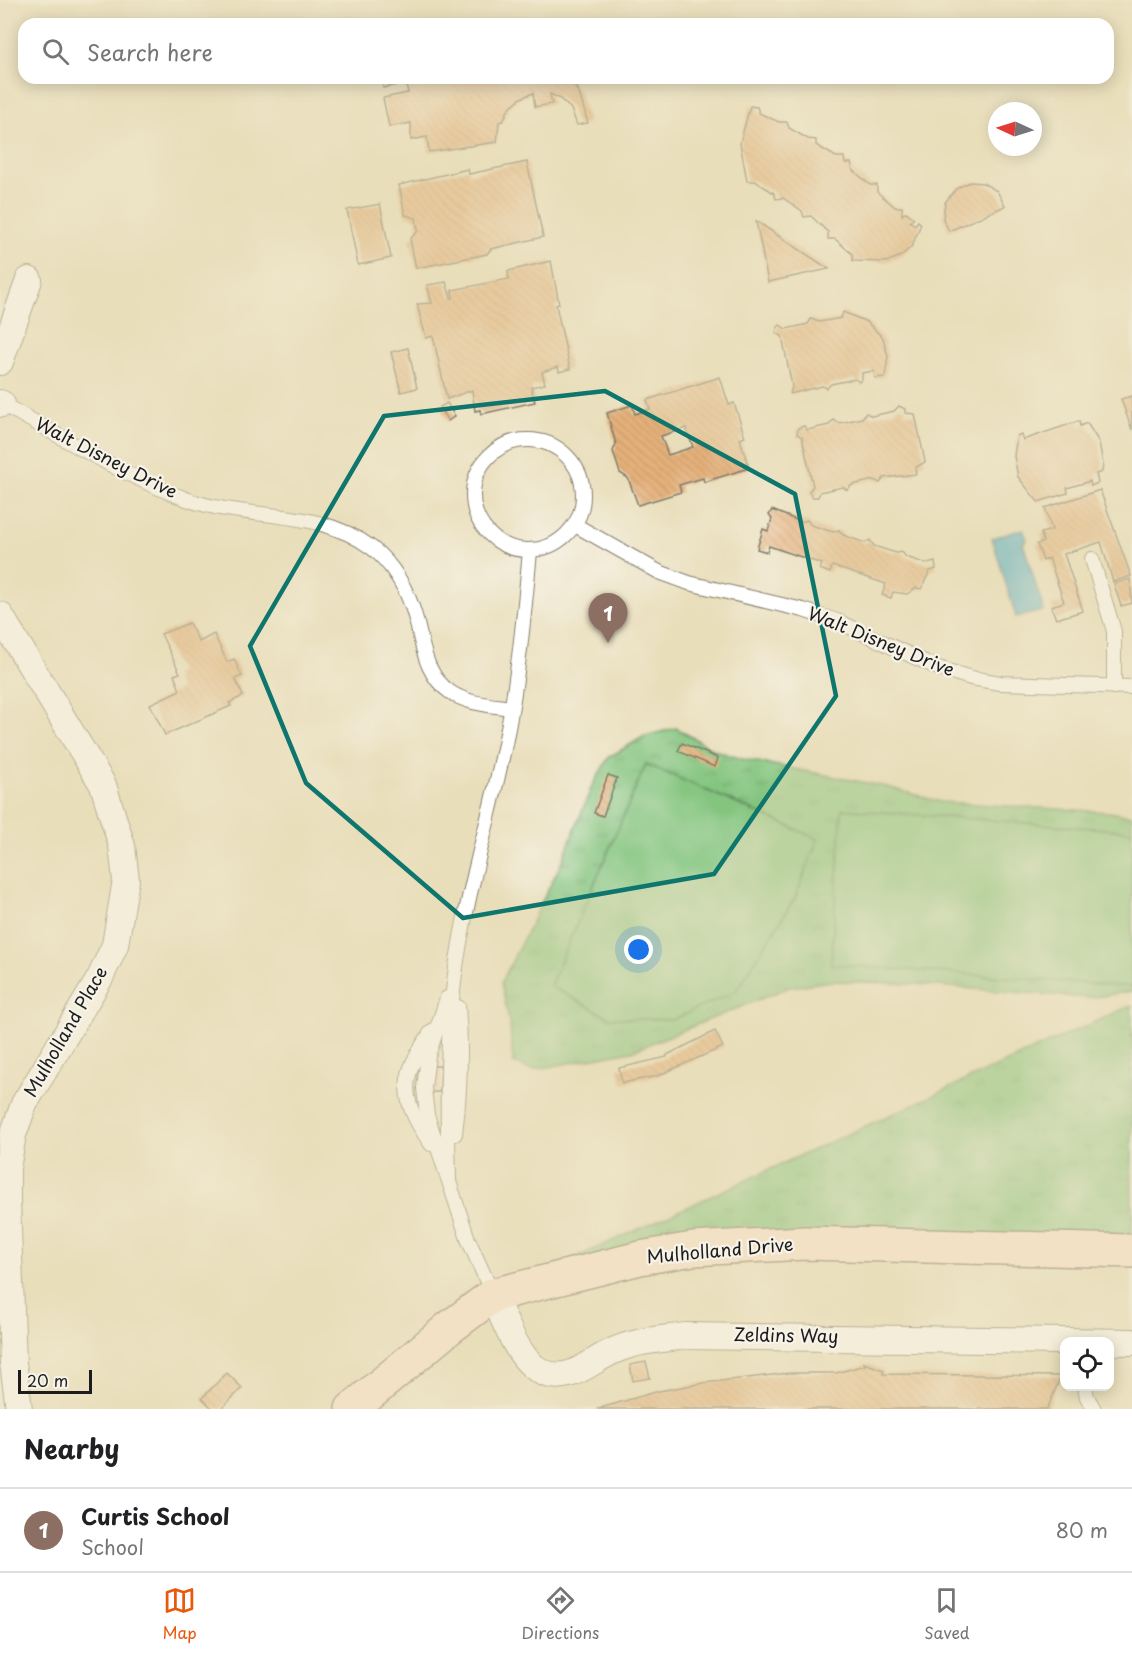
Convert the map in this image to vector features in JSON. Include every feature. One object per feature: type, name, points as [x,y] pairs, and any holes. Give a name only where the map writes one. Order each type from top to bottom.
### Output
[{"type":"main road","name":"Mulholland Drive","points":[[352,1409],[449,1328],[493,1296],[640,1258],[749,1244],[804,1243],[1132,1251]]},
{"type":"street","points":[[0,362],[28,280]]},
{"type":"street","name":"Mulholland Place","points":[[0,615],[103,785],[120,836],[126,880],[115,945],[100,978],[24,1104],[13,1135],[7,1168],[7,1202],[13,1362],[19,1409]]},
{"type":"street","name":"Zeldins Way","points":[[493,1296],[525,1359],[537,1370],[554,1376],[571,1373],[620,1348],[643,1341],[686,1336],[1060,1341]]},
{"type":"street","name":"Zeldins Way","points":[[1114,1342],[1132,1342]]},
{"type":"lane","name":"Walt Disney Drive","points":[[1,404],[132,474],[190,500],[221,508],[289,516],[349,533],[373,549],[391,567],[406,592],[427,662],[436,681],[452,694],[471,702],[511,708]]},
{"type":"lane","points":[[522,440],[539,440],[566,454],[576,467],[583,484],[583,504],[575,525],[555,543],[530,551],[498,543],[479,522],[473,503],[474,483],[480,466],[491,453],[506,444],[522,440]]},
{"type":"lane","name":"Walt Disney Drive","points":[[575,525],[659,572],[689,583],[826,617],[938,668],[971,678],[1000,683],[1132,687]]},
{"type":"lane","points":[[449,1178],[447,1072],[455,976],[469,897],[511,708],[522,636],[530,551]]},
{"type":"lane","points":[[1092,559],[1114,631],[1114,687]]},
{"type":"lane","points":[[455,976],[428,1056],[424,1088],[427,1115],[468,1239],[493,1296]]},
{"type":"lane","points":[[1086,1391],[1094,1409]]},
{"type":"highlighted area","points":[[605,391],[795,494],[836,696],[714,874],[463,918],[306,783],[250,646],[384,416]]},
{"type":"green space","points":[[676,728],[714,750],[742,759],[888,787],[941,802],[1109,812],[1132,816],[1132,991],[1089,998],[913,984],[831,981],[790,987],[632,1051],[532,1070],[513,1063],[510,1026],[501,983],[562,862],[592,786],[609,757],[645,736]]},
{"type":"green space","points":[[646,764],[818,839],[795,898],[736,991],[672,1020],[610,1018],[550,986]]},
{"type":"green space","points":[[842,809],[1132,831],[1132,987],[831,964]]},
{"type":"green space","points":[[1132,1005],[1132,1251],[805,1243],[493,1295]]},
{"type":"water","points":[[1023,529],[1027,540],[1023,543],[1044,611],[1016,617],[992,538]]},
{"type":"building","points":[[382,84],[397,85],[383,88]]},
{"type":"building","points":[[406,84],[574,84],[579,93],[588,123],[577,125],[571,109],[559,98],[550,94],[552,104],[535,107],[533,93],[521,98],[509,108],[503,121],[499,122],[497,142],[429,152],[427,137],[411,140],[411,123],[389,127],[383,98],[408,93]]},
{"type":"building","points":[[750,106],[757,107],[759,113],[779,122],[787,122],[789,128],[808,139],[816,140],[816,145],[836,157],[844,157],[845,163],[851,163],[853,170],[870,185],[877,185],[877,192],[895,207],[902,207],[902,215],[906,212],[914,218],[910,222],[915,225],[918,221],[921,224],[912,246],[901,256],[886,262],[853,261],[852,254],[835,239],[828,239],[828,232],[811,216],[804,217],[802,211],[783,198],[776,199],[774,193],[755,181],[747,181],[740,143]]},
{"type":"building","points":[[527,162],[543,237],[491,249],[487,254],[416,268],[410,239],[418,231],[416,218],[405,215],[399,185],[468,169],[469,174]]},
{"type":"building","points":[[970,182],[983,183],[997,191],[1005,206],[949,231],[943,219],[945,202],[957,188]]},
{"type":"building","points":[[380,204],[391,258],[358,265],[347,210]]},
{"type":"building","points":[[756,221],[829,269],[768,282]]},
{"type":"building","points":[[551,261],[559,304],[556,305],[570,369],[559,372],[558,367],[542,372],[545,384],[531,387],[535,402],[481,414],[480,410],[475,411],[472,390],[447,399],[433,336],[426,338],[417,304],[432,303],[427,285],[446,282],[451,298],[453,298],[452,290],[509,279],[508,271]]},
{"type":"building","points":[[843,312],[867,322],[883,338],[888,356],[885,377],[875,378],[874,371],[862,373],[862,379],[859,382],[855,379],[831,384],[827,388],[822,386],[790,394],[792,386],[782,336],[776,333],[777,328],[780,325],[786,329],[808,324],[811,319],[819,322],[841,318]]},
{"type":"building","points":[[408,348],[417,388],[401,392],[391,352]]},
{"type":"building","points":[[720,377],[729,405],[734,403],[745,437],[740,439],[749,468],[704,482],[703,478],[679,485],[681,492],[638,505],[628,478],[620,473],[613,451],[616,444],[607,413],[632,405],[635,414],[650,409],[647,400]],"holes":[[[686,428],[693,447],[668,455],[661,436]]]},
{"type":"building","points":[[1132,396],[1132,430],[1121,399]]},
{"type":"building","points":[[447,403],[455,416],[448,421],[440,407]]},
{"type":"building","points":[[899,406],[905,409],[905,413],[915,414],[925,462],[915,468],[916,474],[884,478],[880,483],[874,480],[852,485],[847,490],[843,487],[820,492],[818,497],[812,497],[809,491],[813,486],[802,437],[797,434],[798,428],[804,426],[807,430],[829,425],[833,420],[840,423],[862,418],[866,413],[872,416],[894,411]]},
{"type":"building","points":[[1079,421],[1080,426],[1087,423],[1099,442],[1103,464],[1102,472],[1096,474],[1098,483],[1091,486],[1090,481],[1067,488],[1068,493],[1038,502],[1018,477],[1014,456],[1017,436],[1021,434],[1023,440]]},
{"type":"building","points":[[1100,490],[1131,576],[1113,582],[1101,542],[1064,554],[1083,611],[1056,619],[1051,606],[1064,602],[1049,558],[1043,561],[1037,544],[1043,542],[1041,533],[1052,530],[1045,508]]},
{"type":"building","points":[[772,510],[801,522],[807,520],[811,525],[833,532],[839,530],[843,535],[865,543],[870,540],[874,546],[896,553],[902,552],[906,557],[927,564],[935,562],[936,569],[930,571],[921,589],[916,588],[907,594],[893,592],[891,598],[882,595],[886,584],[832,566],[830,573],[820,569],[822,564],[769,546],[767,552],[757,549],[763,529],[768,531],[772,519],[769,515]]},
{"type":"building","points":[[1130,579],[1132,603],[1121,606],[1114,584]]},
{"type":"building","points":[[189,623],[199,642],[214,634],[227,662],[234,659],[242,676],[235,679],[243,696],[229,703],[231,706],[165,735],[150,704],[180,690],[174,675],[180,673],[161,634]]},
{"type":"building","points":[[682,743],[718,758],[715,767],[678,751]]},
{"type":"building","points":[[608,775],[617,778],[603,816],[594,813]]},
{"type":"building","points":[[715,1031],[723,1047],[657,1076],[622,1083],[619,1068],[667,1057]]},
{"type":"building","points":[[430,1066],[441,1066],[440,1092],[429,1092]]},
{"type":"building","points":[[646,1362],[650,1378],[633,1381],[630,1365]]},
{"type":"building","points":[[864,1363],[884,1370],[883,1374],[1060,1376],[1060,1378],[1047,1409],[597,1409],[659,1391],[704,1383],[790,1373],[836,1373],[865,1365]]},
{"type":"building","points":[[227,1373],[242,1388],[221,1409],[213,1409],[202,1398]]},
{"type":"place","name":"Curtis School","points":[[608,643]]}]
